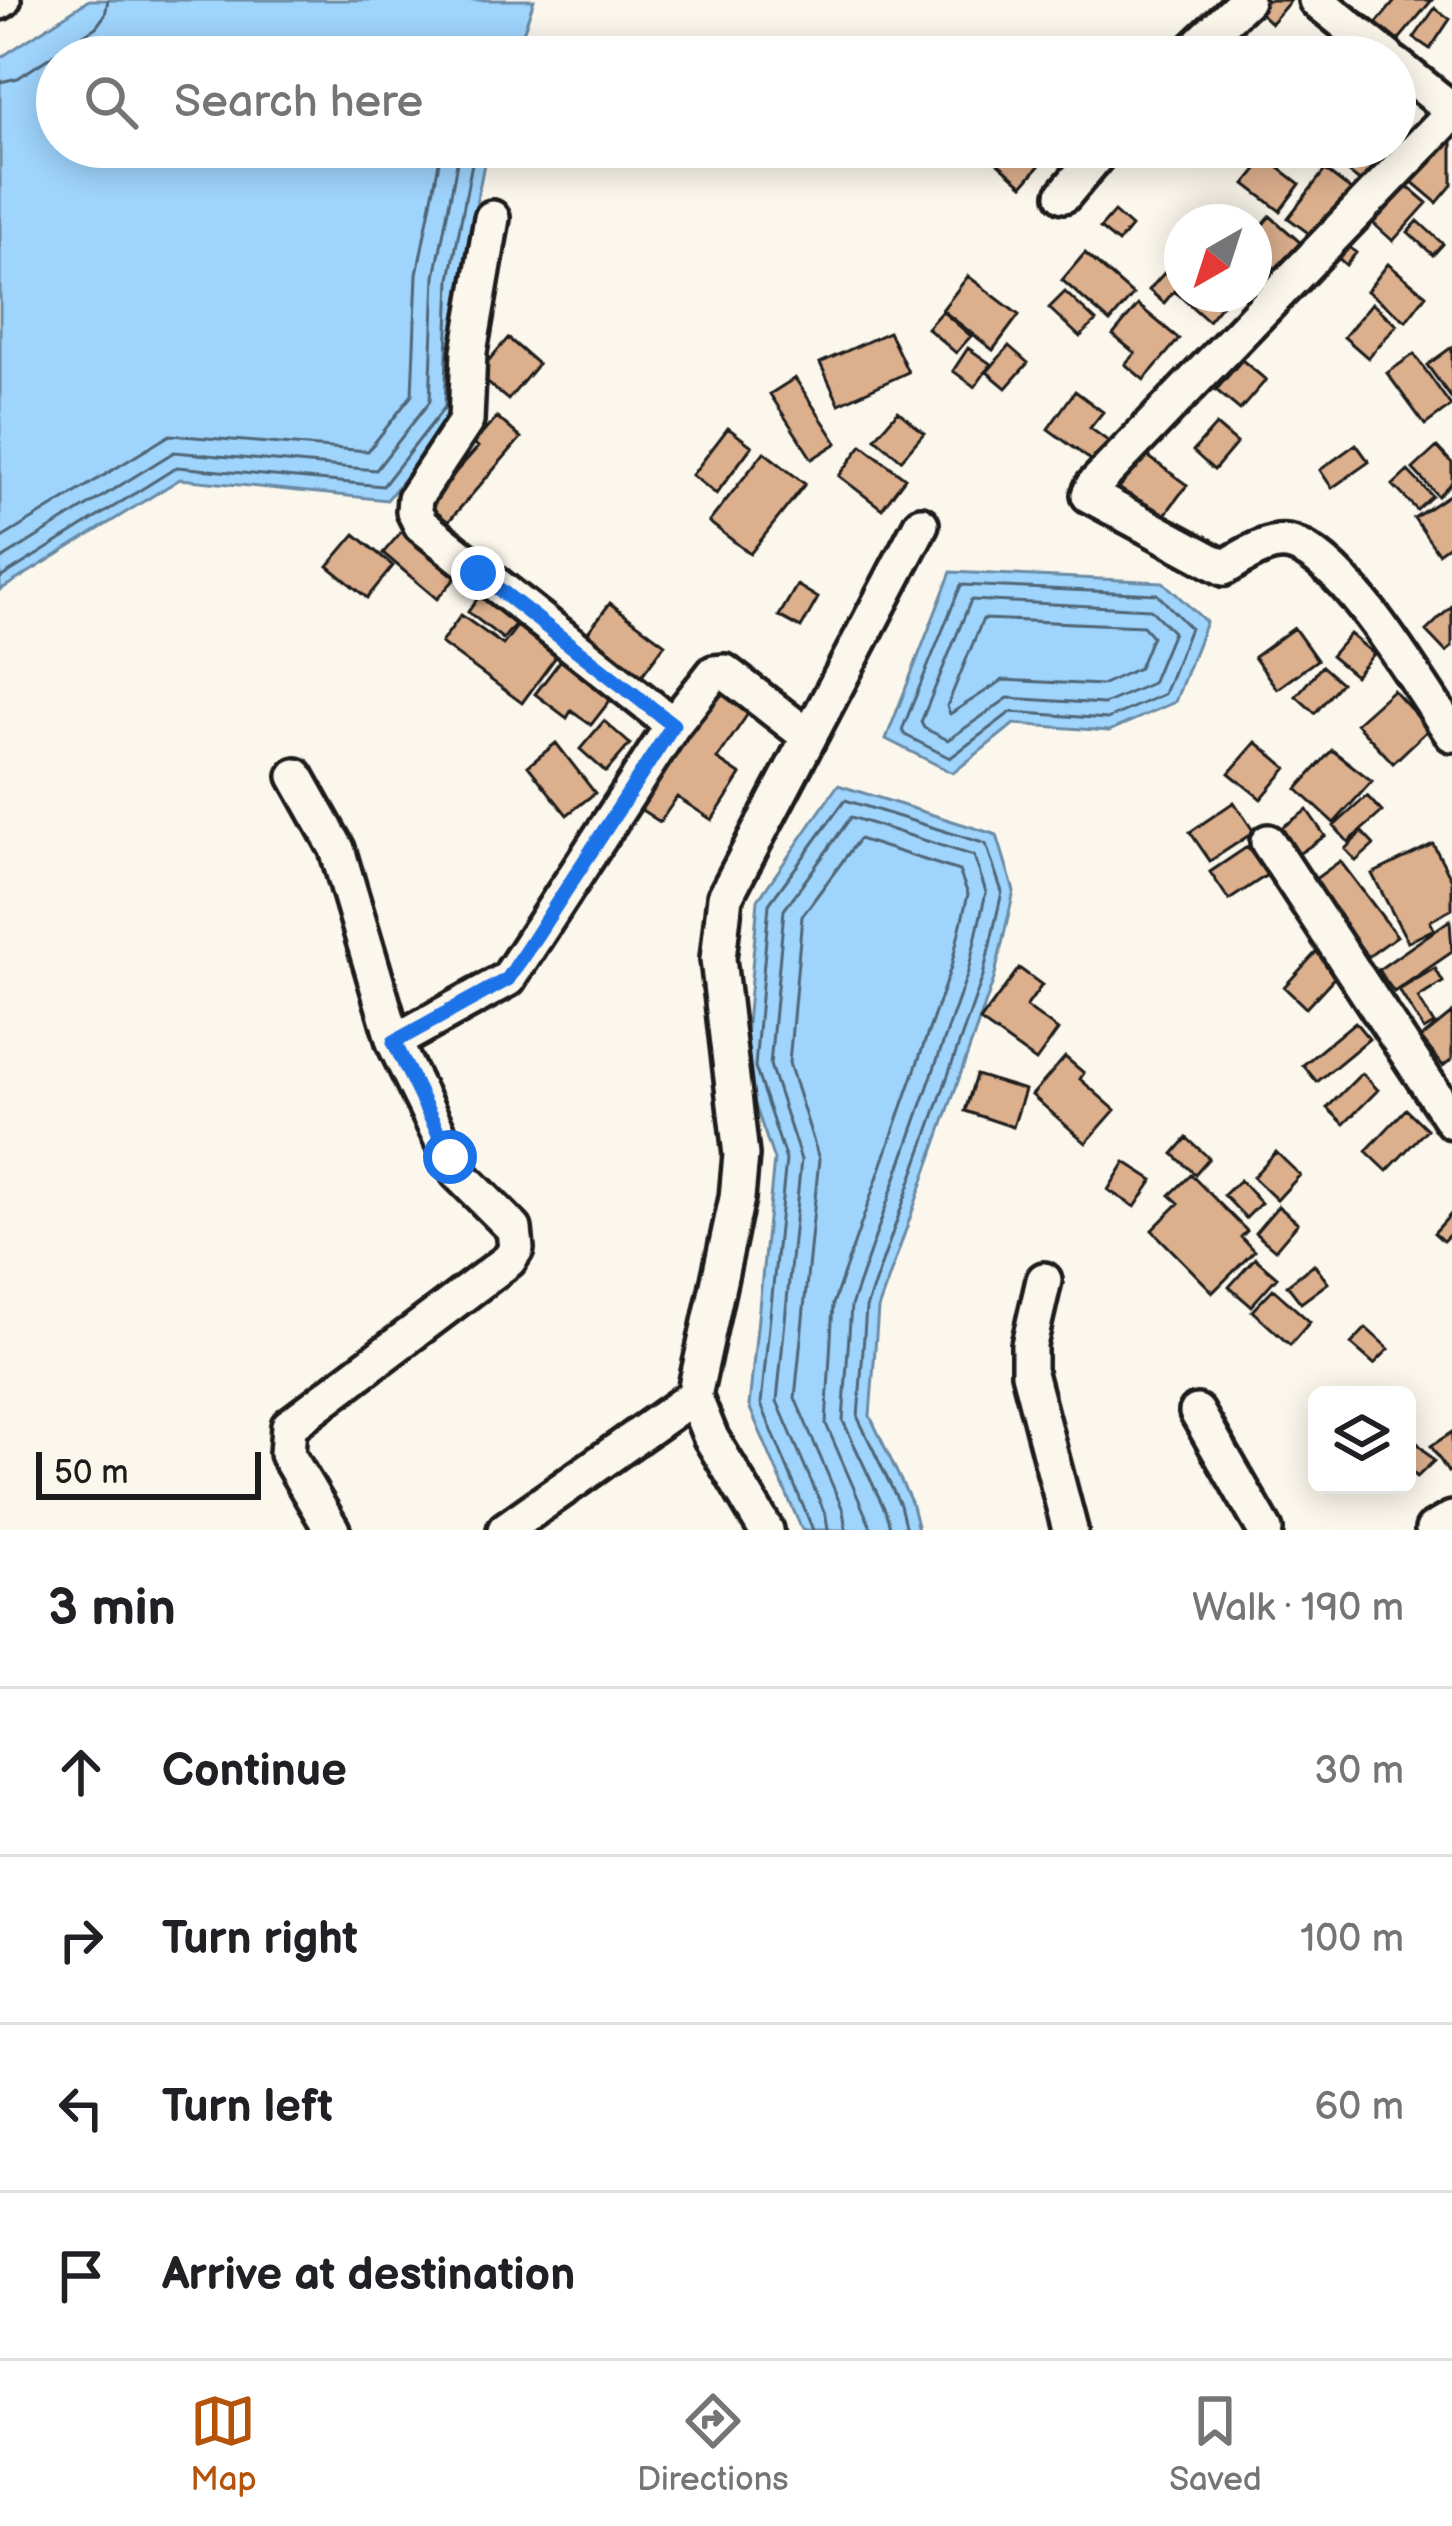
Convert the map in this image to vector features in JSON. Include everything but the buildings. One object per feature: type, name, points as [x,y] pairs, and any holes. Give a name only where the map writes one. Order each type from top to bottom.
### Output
[{"type":"street","points":[[1208,36],[1246,0]]},
{"type":"street","points":[[1316,0],[1361,36]]},
{"type":"street","points":[[1416,81],[1452,111],[1416,149]]},
{"type":"street","points":[[1064,195],[1086,168]]},
{"type":"street","points":[[1397,168],[1089,495],[1224,568],[1263,547],[1291,544],[1318,560],[1367,609],[1452,734]]},
{"type":"street","points":[[492,218],[469,352],[466,421],[415,498],[414,511],[421,526],[673,725]]},
{"type":"street","points":[[766,1530],[711,1438],[694,1396],[737,1198],[741,1155],[718,958],[724,897],[921,524]]},
{"type":"street","points":[[394,1042],[508,979],[673,725],[711,676],[725,672],[809,736]]},
{"type":"street","points":[[296,776],[338,849],[394,1042],[458,1173],[514,1229],[516,1249],[508,1260],[289,1426],[287,1454],[332,1530]]},
{"type":"street","points":[[1268,842],[1452,1121]]},
{"type":"street","points":[[1044,1280],[1028,1345],[1029,1373],[1070,1530]]},
{"type":"street","points":[[505,1530],[694,1396]]},
{"type":"street","points":[[1197,1412],[1265,1530]]},
{"type":"street","points":[[1433,1530],[1452,1519]]},
{"type":"water","points":[[89,0],[534,0],[522,36],[36,36],[36,168],[483,168],[462,281],[457,412],[387,500],[180,479],[0,590],[0,58]]},
{"type":"water","points":[[951,572],[1163,582],[1206,622],[1175,702],[1109,731],[1014,724],[953,773],[886,739]]},
{"type":"water","points":[[838,785],[997,835],[1014,891],[994,979],[878,1309],[870,1416],[911,1502],[918,1530],[802,1530],[749,1406],[774,1160],[743,1070],[758,900]]},
{"type":"route","points":[[450,1157],[394,1042],[508,979],[673,725],[478,573]]}]
